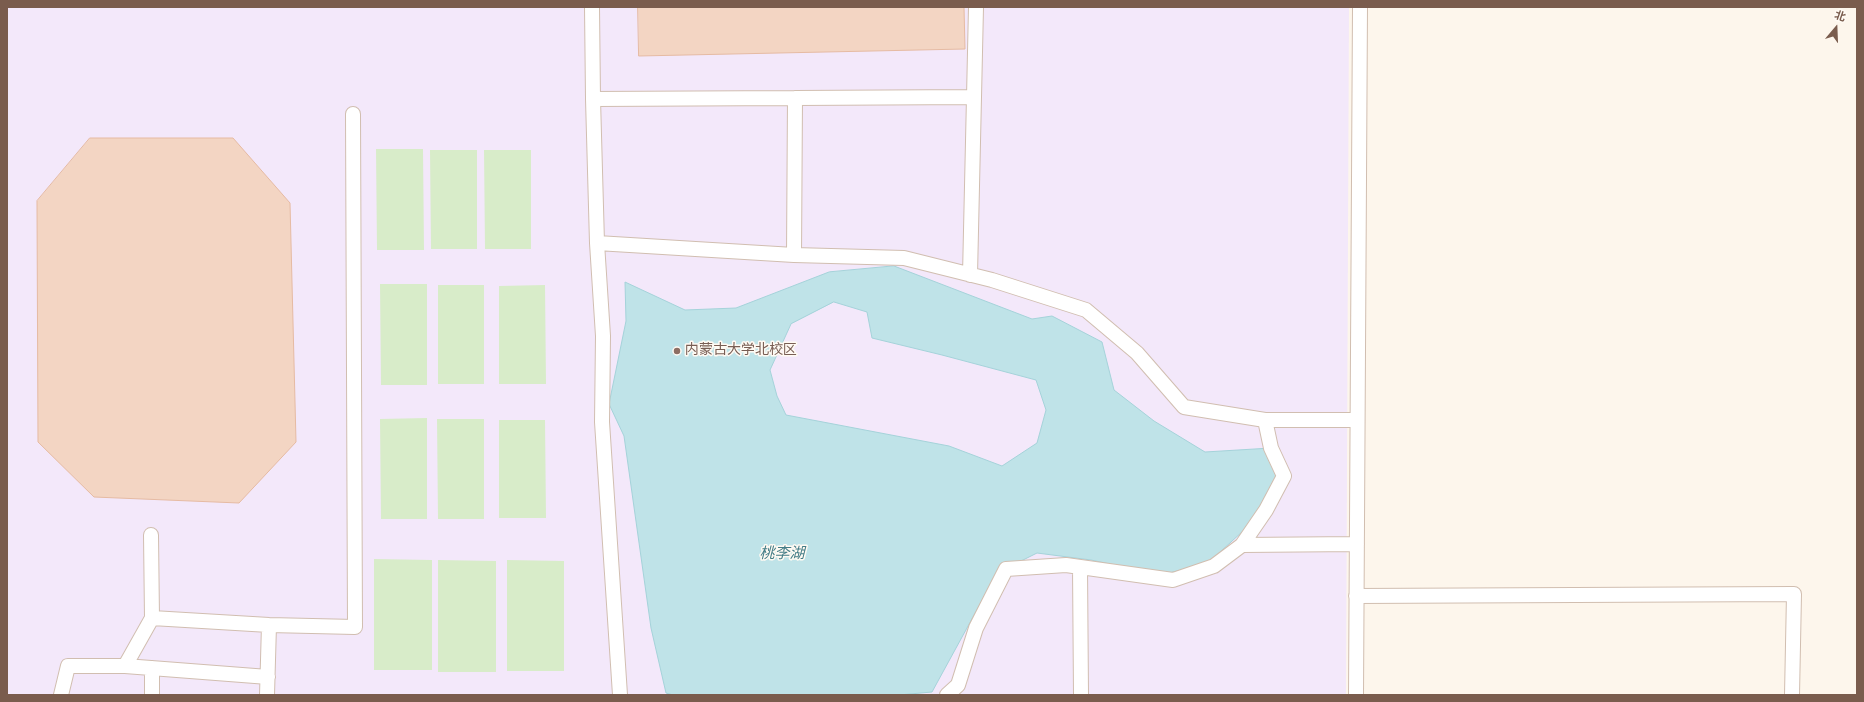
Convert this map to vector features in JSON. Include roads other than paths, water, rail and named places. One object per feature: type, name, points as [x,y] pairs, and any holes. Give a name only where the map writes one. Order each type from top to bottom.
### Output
[{"type":"lane","points":[[592,7],[597,244],[603,336],[602,422],[620,695]]},
{"type":"lane","points":[[970,274],[976,7]]},
{"type":"lane","points":[[1356,695],[1360,7]]},
{"type":"lane","points":[[794,98],[794,255]]},
{"type":"lane","points":[[593,99],[974,98]]},
{"type":"lane","points":[[152,618],[269,625],[355,627],[353,114]]},
{"type":"lane","points":[[597,244],[794,255],[904,258],[970,274],[1086,310],[1137,353],[1184,407],[1265,420],[1357,420]]},
{"type":"lane","points":[[947,695],[958,685],[976,628],[1006,569],[1066,565],[1173,580],[1214,566],[1242,545],[1266,510],[1284,476],[1270,448],[1265,420]]},
{"type":"lane","points":[[125,666],[152,618],[151,535]]},
{"type":"lane","points":[[1242,545],[1357,544]]},
{"type":"lane","points":[[1080,567],[1081,695]]},
{"type":"lane","points":[[1356,596],[1794,594],[1792,695]]},
{"type":"lane","points":[[267,695],[269,625]]},
{"type":"lane","points":[[61,695],[68,666],[125,666],[268,677]]},
{"type":"lane","points":[[152,668],[152,695]]},
{"type":"water","name":"桃李湖","points":[[894,266],[1032,319],[1052,316],[1102,342],[1114,390],[1154,421],[1205,452],[1271,448],[1284,476],[1266,510],[1208,563],[1162,575],[1091,560],[1037,553],[997,573],[932,692],[899,695],[673,695],[666,693],[651,628],[624,436],[609,404],[626,321],[625,282],[685,310],[736,308],[829,272]],"holes":[[[834,302],[867,312],[872,338],[1036,380],[1046,410],[1037,443],[1002,466],[949,446],[786,415],[777,396],[770,370],[791,324]]]},
{"type":"place","name":"内蒙古大学北校区","points":[[677,351]]}]
